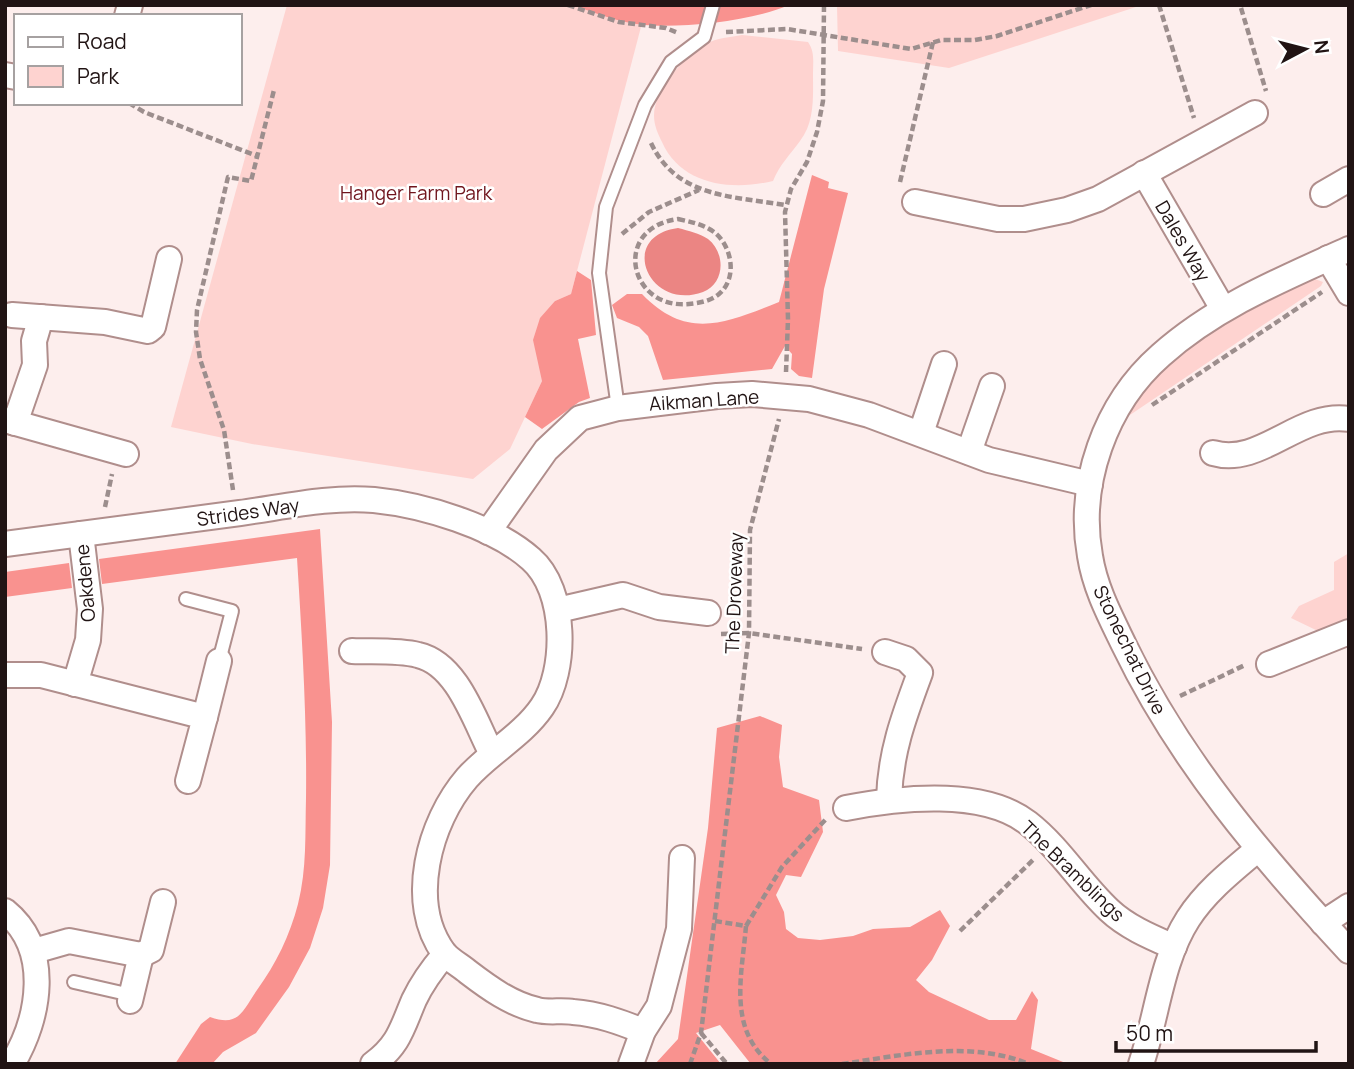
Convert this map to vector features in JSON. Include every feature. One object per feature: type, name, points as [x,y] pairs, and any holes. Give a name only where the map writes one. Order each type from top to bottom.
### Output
[{"type":"street","points":[[907,193],[981,217],[1024,219],[1084,205],[1255,113]]},
{"type":"street","name":"Dales Way","points":[[1144,173],[1223,309]]},
{"type":"street","points":[[1323,194],[1349,179]]},
{"type":"street","points":[[12,315],[104,322],[148,331],[153,327],[169,259]]},
{"type":"street","name":"Stonechat Drive","points":[[1342,270],[1223,309],[1159,356],[1125,396],[1101,443],[1090,484],[1087,534],[1096,581],[1131,661],[1158,710],[1203,780],[1258,849],[1349,951]]},
{"type":"street","points":[[41,317],[34,341],[35,365],[10,421],[122,453]]},
{"type":"street","points":[[921,433],[944,364]]},
{"type":"street","points":[[969,452],[992,386]]},
{"type":"street","name":"Aikman Lane","points":[[488,532],[563,431],[592,412],[729,396],[785,396],[838,406],[969,452],[1049,476],[1090,484]]},
{"type":"street","points":[[1213,453],[1226,457],[1243,455],[1321,419],[1349,419]]},
{"type":"street","name":"Strides Way","points":[[5,544],[317,502],[373,500],[411,506],[488,532],[533,560],[558,610]]},
{"type":"street","name":"Oakdene","points":[[75,684],[88,639],[91,533]]},
{"type":"street","points":[[643,1031],[604,1016],[538,1010],[507,999],[445,954],[428,918],[424,882],[441,816],[466,780],[492,754],[519,734],[543,705],[554,676],[560,642],[558,610],[623,594],[659,607],[708,613]]},
{"type":"street","points":[[1269,664],[1349,632]]},
{"type":"street","points":[[352,651],[417,654],[434,660],[450,676],[492,754]]},
{"type":"street","points":[[885,652],[906,659],[920,673],[897,735],[890,768],[889,800]]},
{"type":"street","points":[[188,781],[219,661]]},
{"type":"street","points":[[5,674],[41,675],[205,717]]},
{"type":"street","name":"The Bramblings","points":[[846,808],[889,800],[957,800],[997,807],[1027,822],[1110,911],[1139,931],[1174,947]]},
{"type":"street","points":[[1141,1064],[1174,947],[1196,909],[1222,880],[1258,849]]},
{"type":"street","points":[[631,1064],[643,1031],[659,1006],[679,929],[682,858]]},
{"type":"street","points":[[34,951],[69,941],[141,955],[151,950],[163,902]]},
{"type":"street","points":[[1323,923],[1349,906]]},
{"type":"street","points":[[5,911],[34,951],[37,1002],[25,1043],[12,1064]]},
{"type":"street","points":[[379,1062],[404,1030],[414,999],[445,954]]},
{"type":"street","points":[[130,998],[141,955]]},
{"type":"lane","points":[[618,408],[603,312],[599,265],[606,207],[645,105],[671,62],[700,39],[713,5]]},
{"type":"lane","points":[[186,599],[232,611],[219,661]]},
{"type":"lane","points":[[74,982],[130,998]]},
{"type":"path","points":[[568,5],[620,22],[666,28],[700,39],[765,29],[911,49],[933,42],[997,36],[1091,5]]},
{"type":"path","name":"The Droveway","points":[[690,1064],[701,1033],[749,634],[750,530],[785,396],[788,319],[783,247],[785,205],[817,132],[823,101],[824,5]]},
{"type":"path","points":[[1159,5],[1202,142]]},
{"type":"path","points":[[1241,8],[1266,90],[1266,100],[1255,113]]},
{"type":"path","points":[[907,193],[933,42]]},
{"type":"path","points":[[238,513],[228,470],[223,430],[200,359],[197,310],[228,177],[251,181],[274,90]]},
{"type":"path","points":[[132,105],[144,113],[257,156]]},
{"type":"path","points":[[645,105],[649,139],[664,166],[678,179],[700,190],[785,205]]},
{"type":"path","points":[[599,265],[610,245],[635,222],[669,201],[700,190]]},
{"type":"path","points":[[678,219],[700,224],[715,233],[729,255],[729,278],[718,295],[708,300],[682,304],[658,299],[647,291],[636,269],[637,243],[645,232],[665,221],[678,219]]},
{"type":"path","points":[[1149,407],[1342,270]]},
{"type":"path","points":[[91,533],[122,453]]},
{"type":"path","points":[[708,613],[707,635],[749,634],[885,652]]},
{"type":"path","points":[[1158,710],[1185,693],[1248,664],[1269,664]]},
{"type":"path","points":[[771,1064],[757,1053],[741,1022],[746,926],[782,867],[820,822],[846,808]]},
{"type":"path","points":[[960,931],[1049,844]]},
{"type":"path","points":[[715,921],[746,926]]},
{"type":"path","points":[[701,1033],[727,1064]]},
{"type":"path","points":[[842,1064],[925,1052],[981,1052],[1029,1064]]},
{"type":"green space","name":"Hanger Farm Park","points":[[287,5],[574,5],[642,23],[571,294],[555,301],[542,381],[510,449],[473,479],[252,444],[171,427]]},
{"type":"green space","points":[[837,5],[1142,5],[949,68],[838,51]]},
{"type":"green space","points":[[742,35],[808,42],[813,57],[812,108],[805,134],[773,181],[724,184],[694,176],[681,168],[662,142],[655,126],[655,106],[672,75],[697,50],[710,42]]},
{"type":"green space","points":[[1307,280],[1323,282],[1321,286],[1127,417],[1142,392],[1181,351],[1256,305]]},
{"type":"green space","points":[[1349,553],[1349,617],[1320,632],[1291,618],[1299,606],[1334,590],[1334,562]]},
{"type":"shaded area","points":[[571,5],[789,5],[738,19],[660,26],[626,22]]},
{"type":"shaded area","points":[[812,175],[829,182],[828,188],[848,193],[824,289],[812,378],[799,376],[791,369],[792,354],[785,346],[772,369],[663,380],[648,336],[639,327],[617,318],[612,305],[627,294],[642,294],[659,309],[675,318],[708,324],[742,316],[779,302]]},
{"type":"shaded area","points":[[678,228],[705,237],[718,252],[719,275],[716,282],[703,292],[684,295],[667,292],[655,283],[647,270],[645,257],[648,244],[659,234]]},
{"type":"shaded area","points":[[577,271],[591,280],[596,335],[578,339],[590,398],[579,402],[542,429],[525,417],[542,381],[533,340],[540,318],[555,301],[571,294]]},
{"type":"shaded area","points":[[320,529],[332,722],[330,865],[323,908],[310,948],[289,987],[256,1033],[223,1052],[212,1064],[175,1064],[201,1024],[210,1017],[220,1020],[234,1019],[243,1011],[276,960],[287,938],[298,904],[304,864],[306,768],[297,558],[102,584],[99,559]]},
{"type":"shaded area","points":[[69,563],[72,588],[5,597],[5,572]]},
{"type":"shaded area","points":[[760,716],[782,725],[779,757],[783,787],[819,800],[823,832],[801,877],[786,875],[776,895],[784,912],[786,929],[798,938],[820,940],[853,936],[873,929],[910,927],[940,910],[950,926],[932,960],[916,980],[929,992],[989,1020],[1016,1020],[1032,991],[1038,1000],[1031,1049],[1068,1064],[750,1063],[720,1025],[696,1033],[721,1064],[655,1064],[678,1039],[708,828],[717,728]]}]
